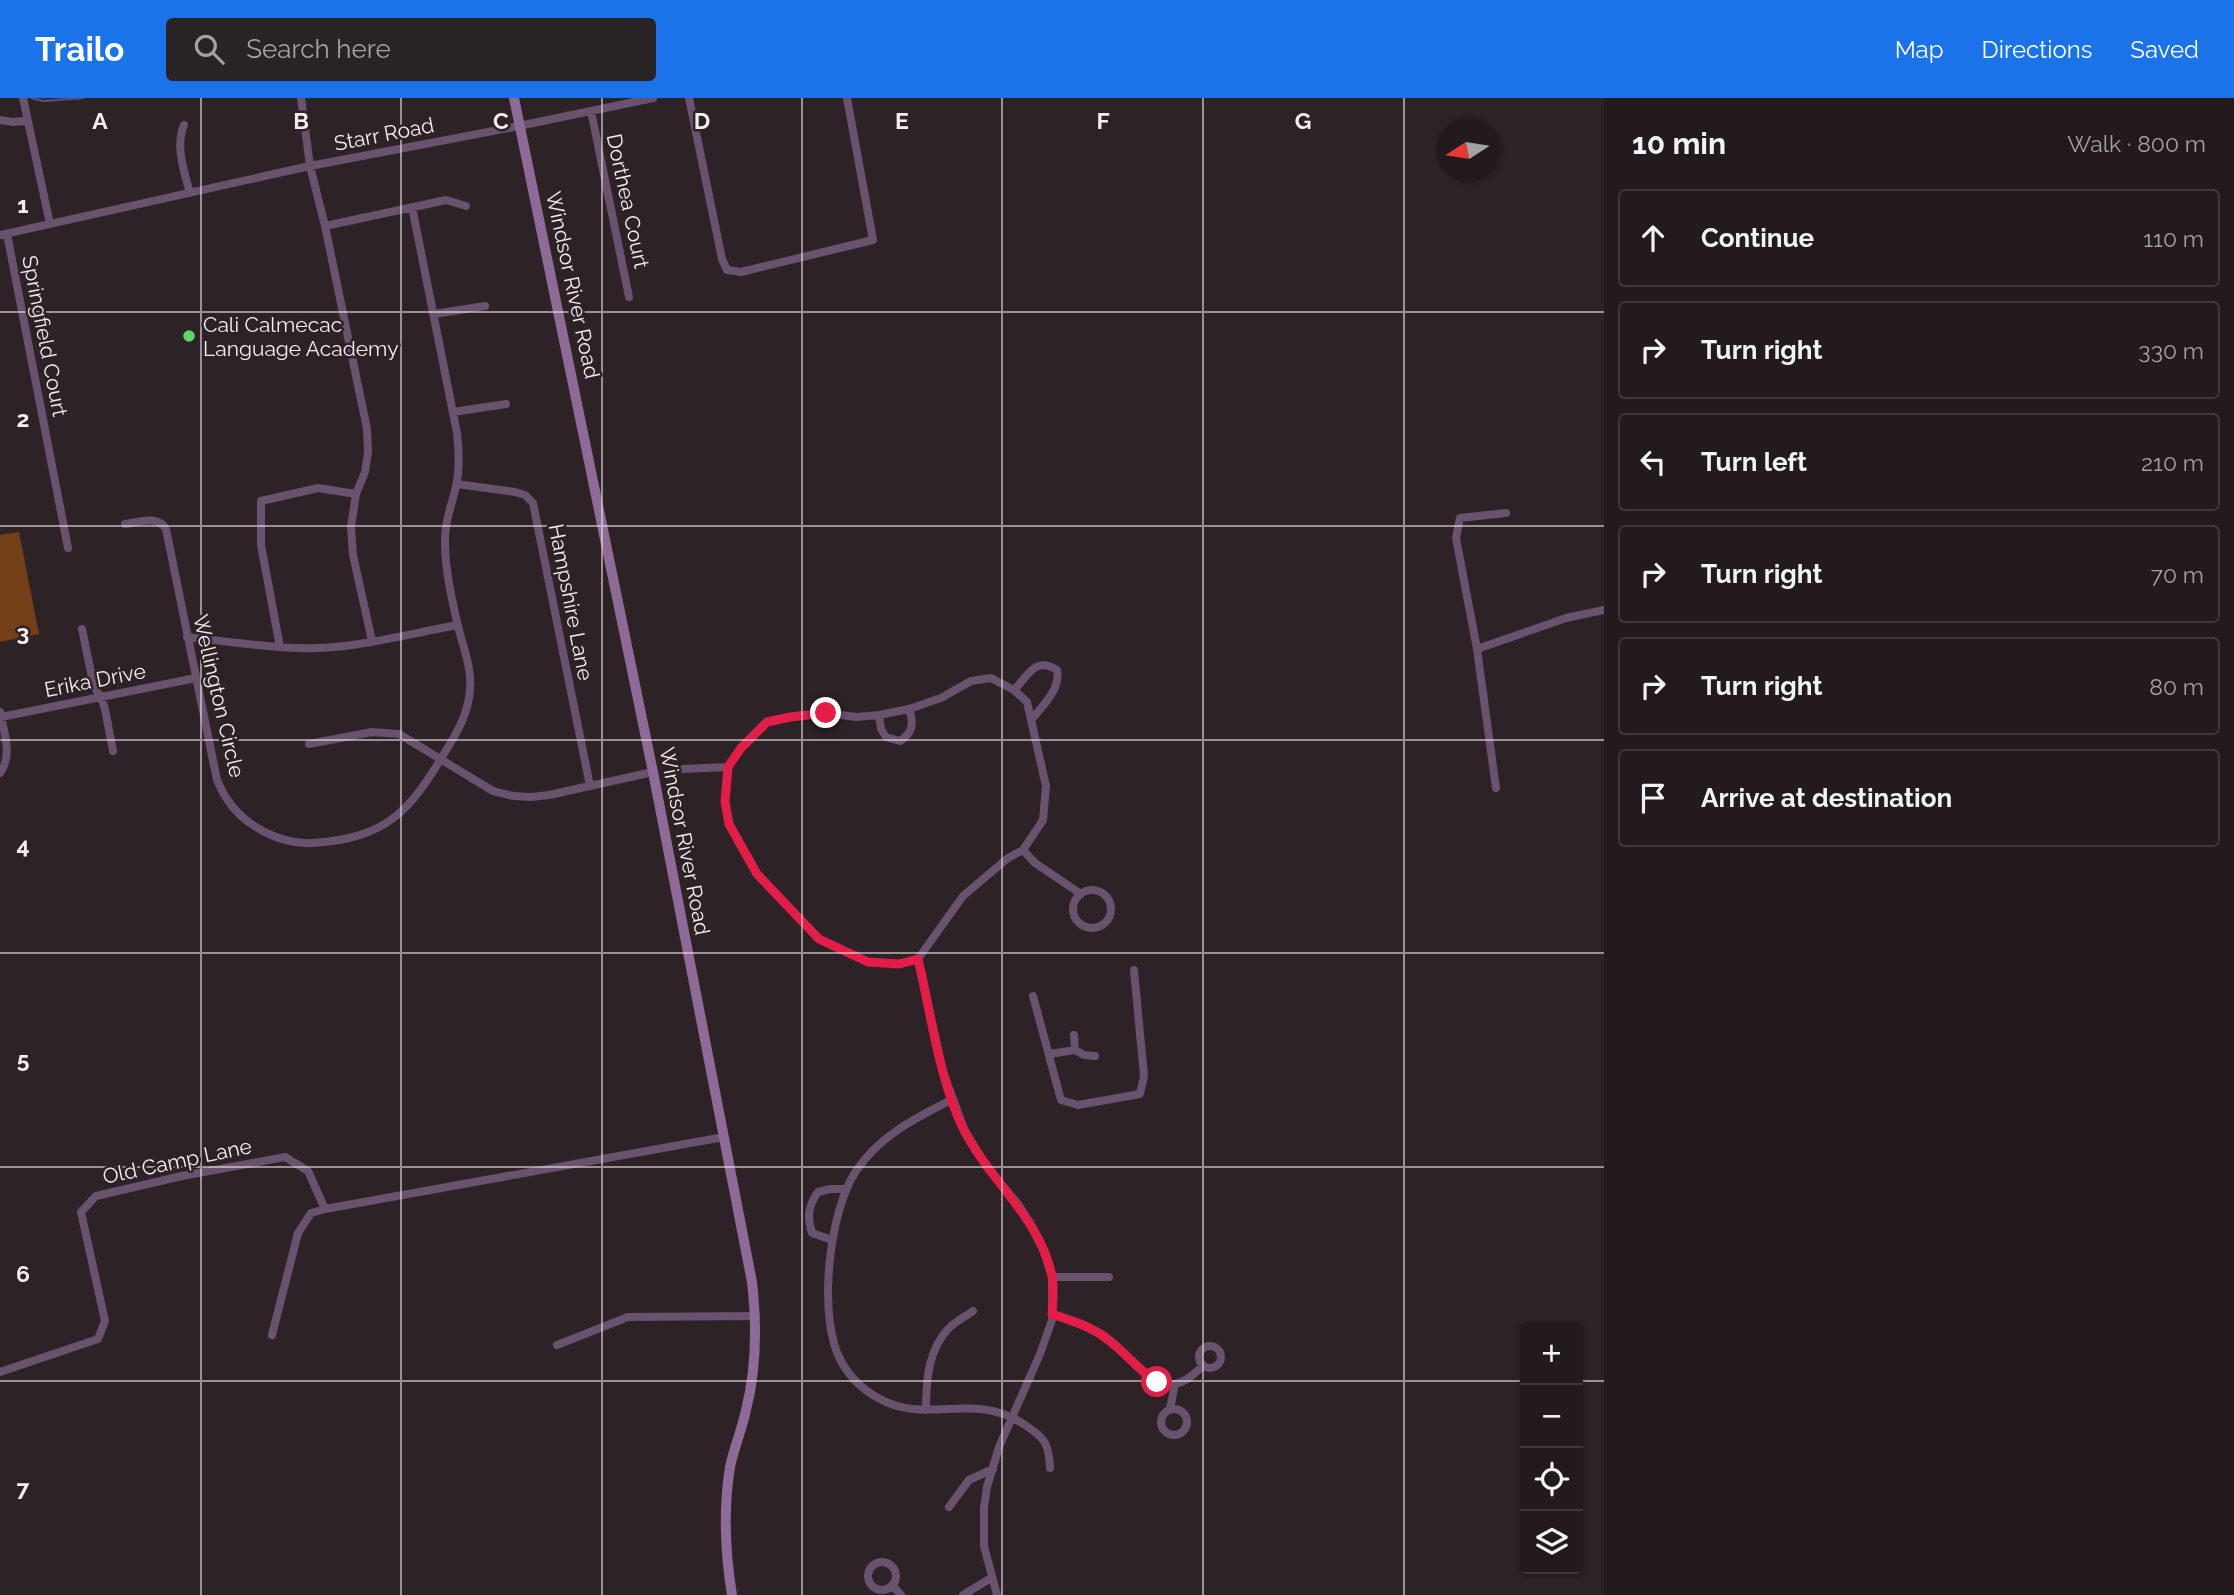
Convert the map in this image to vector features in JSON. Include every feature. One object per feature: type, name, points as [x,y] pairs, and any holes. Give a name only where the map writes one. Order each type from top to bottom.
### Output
[{"type":"main road","name":"Windsor River Road","points":[[514,98],[653,772],[752,1282],[756,1316],[755,1364],[727,1492],[726,1548],[732,1595]]},
{"type":"street","points":[[23,98],[50,224]]},
{"type":"street","points":[[301,98],[310,166],[367,429],[368,452],[365,472],[356,494],[351,541],[372,641]]},
{"type":"street","name":"Starr Road","points":[[4,235],[310,166],[651,98]]},
{"type":"street","points":[[689,98],[722,259],[727,270],[741,272],[873,240],[847,98]]},
{"type":"street","name":"Dorthea Court","points":[[591,111],[629,297]]},
{"type":"street","points":[[0,120],[27,121]]},
{"type":"street","points":[[184,125],[180,146],[190,193]]},
{"type":"street","points":[[325,226],[446,200],[466,206]]},
{"type":"street","name":"Wellington Circle","points":[[125,524],[155,520],[162,523],[166,529],[215,770],[227,800],[241,816],[255,826],[287,841],[305,844],[359,835],[384,825],[406,810],[442,759],[463,721],[471,688],[470,672],[446,561],[446,523],[457,484],[459,450],[412,207]]},
{"type":"street","name":"Springfield Court","points":[[4,235],[68,548]]},
{"type":"street","points":[[434,314],[485,306]]},
{"type":"street","points":[[453,412],[506,404]]},
{"type":"street","name":"Hampshire Lane","points":[[457,484],[515,492],[524,495],[533,503],[590,786]]},
{"type":"street","points":[[280,647],[261,545],[261,501],[318,488],[356,494]]},
{"type":"street","points":[[1496,788],[1477,649],[1456,538],[1460,518],[1506,513]]},
{"type":"street","points":[[1477,649],[1566,618],[1604,610]]},
{"type":"street","points":[[187,637],[280,647],[318,648],[458,625]]},
{"type":"street","points":[[82,629],[94,687],[101,697],[113,751]]},
{"type":"street","points":[[1014,690],[1035,666],[1050,665],[1057,670],[1059,678],[1054,690],[1032,719]]},
{"type":"street","name":"Erika Drive","points":[[1,715],[195,678]]},
{"type":"street","points":[[991,678],[1014,690],[1027,702],[1032,719],[1046,786],[1043,820],[1023,850],[1008,858],[963,896],[918,959],[899,964],[868,962],[819,939],[757,874],[729,824],[725,802],[728,767],[741,748],[767,722],[826,713],[856,717],[909,709],[941,698],[971,681],[991,678]]},
{"type":"street","points":[[879,715],[881,729],[886,737],[900,741],[907,737],[911,729],[909,709]]},
{"type":"street","points":[[0,773],[7,760],[1,715]]},
{"type":"street","points":[[309,744],[372,732],[399,734],[493,791],[513,796],[549,795],[653,772]]},
{"type":"street","points":[[683,769],[728,767]]},
{"type":"street","points":[[1023,850],[1035,863],[1081,894]]},
{"type":"street","points":[[1087,891],[1100,892],[1109,900],[1111,913],[1104,924],[1091,928],[1077,919],[1074,909],[1081,894],[1087,891]]},
{"type":"street","points":[[918,959],[943,1072],[964,1129],[988,1169],[1018,1204],[1030,1223],[1052,1277],[1052,1320],[999,1447],[984,1507],[984,1546],[996,1595]]},
{"type":"street","points":[[1033,996],[1061,1100],[1078,1105],[1140,1094],[1144,1076],[1134,970]]},
{"type":"street","points":[[1074,1035],[1075,1050]]},
{"type":"street","points":[[1050,1054],[1075,1050],[1084,1055],[1095,1056]]},
{"type":"street","points":[[953,1099],[906,1123],[885,1138],[856,1170],[846,1189],[841,1200],[830,1256],[831,1334],[840,1359],[855,1381],[876,1397],[896,1407],[926,1410],[984,1408],[1013,1417],[1045,1442],[1050,1468]]},
{"type":"street","points":[[272,1335],[298,1233],[311,1213],[724,1137]]},
{"type":"street","name":"Old Camp Lane","points":[[0,1372],[98,1339],[105,1321],[81,1212],[96,1196],[182,1176],[285,1157],[308,1171],[325,1209]]},
{"type":"street","points":[[832,1240],[812,1233],[808,1212],[818,1192],[846,1189]]},
{"type":"street","points":[[1052,1277],[1109,1277]]},
{"type":"street","points":[[926,1410],[929,1362],[950,1327],[973,1311]]},
{"type":"street","points":[[1052,1314],[1086,1326],[1107,1338],[1141,1372],[1157,1382],[1175,1384],[1190,1379],[1203,1365]]},
{"type":"street","points":[[557,1345],[628,1317],[756,1316]]},
{"type":"street","points":[[1170,1409],[1175,1384]]},
{"type":"street","points":[[948,1507],[969,1480],[993,1469]]},
{"type":"street","points":[[963,1595],[991,1578]]},
{"type":"street","points":[[892,1585],[901,1595]]},
{"type":"shaded area","points":[[19,532],[39,634],[0,642],[0,535]]},
{"type":"waterway","points":[[32,98],[43,101],[83,98]]},
{"type":"place","name":"Cali Calmecac Language Academy","points":[[189,336]]},
{"type":"route","points":[[826,713],[767,722],[741,748],[728,767],[725,802],[729,824],[757,874],[819,939],[868,962],[899,964],[918,959],[943,1072],[964,1129],[988,1169],[1018,1204],[1044,1252],[1052,1277],[1052,1314],[1086,1326],[1107,1338],[1141,1372],[1157,1382]]}]
